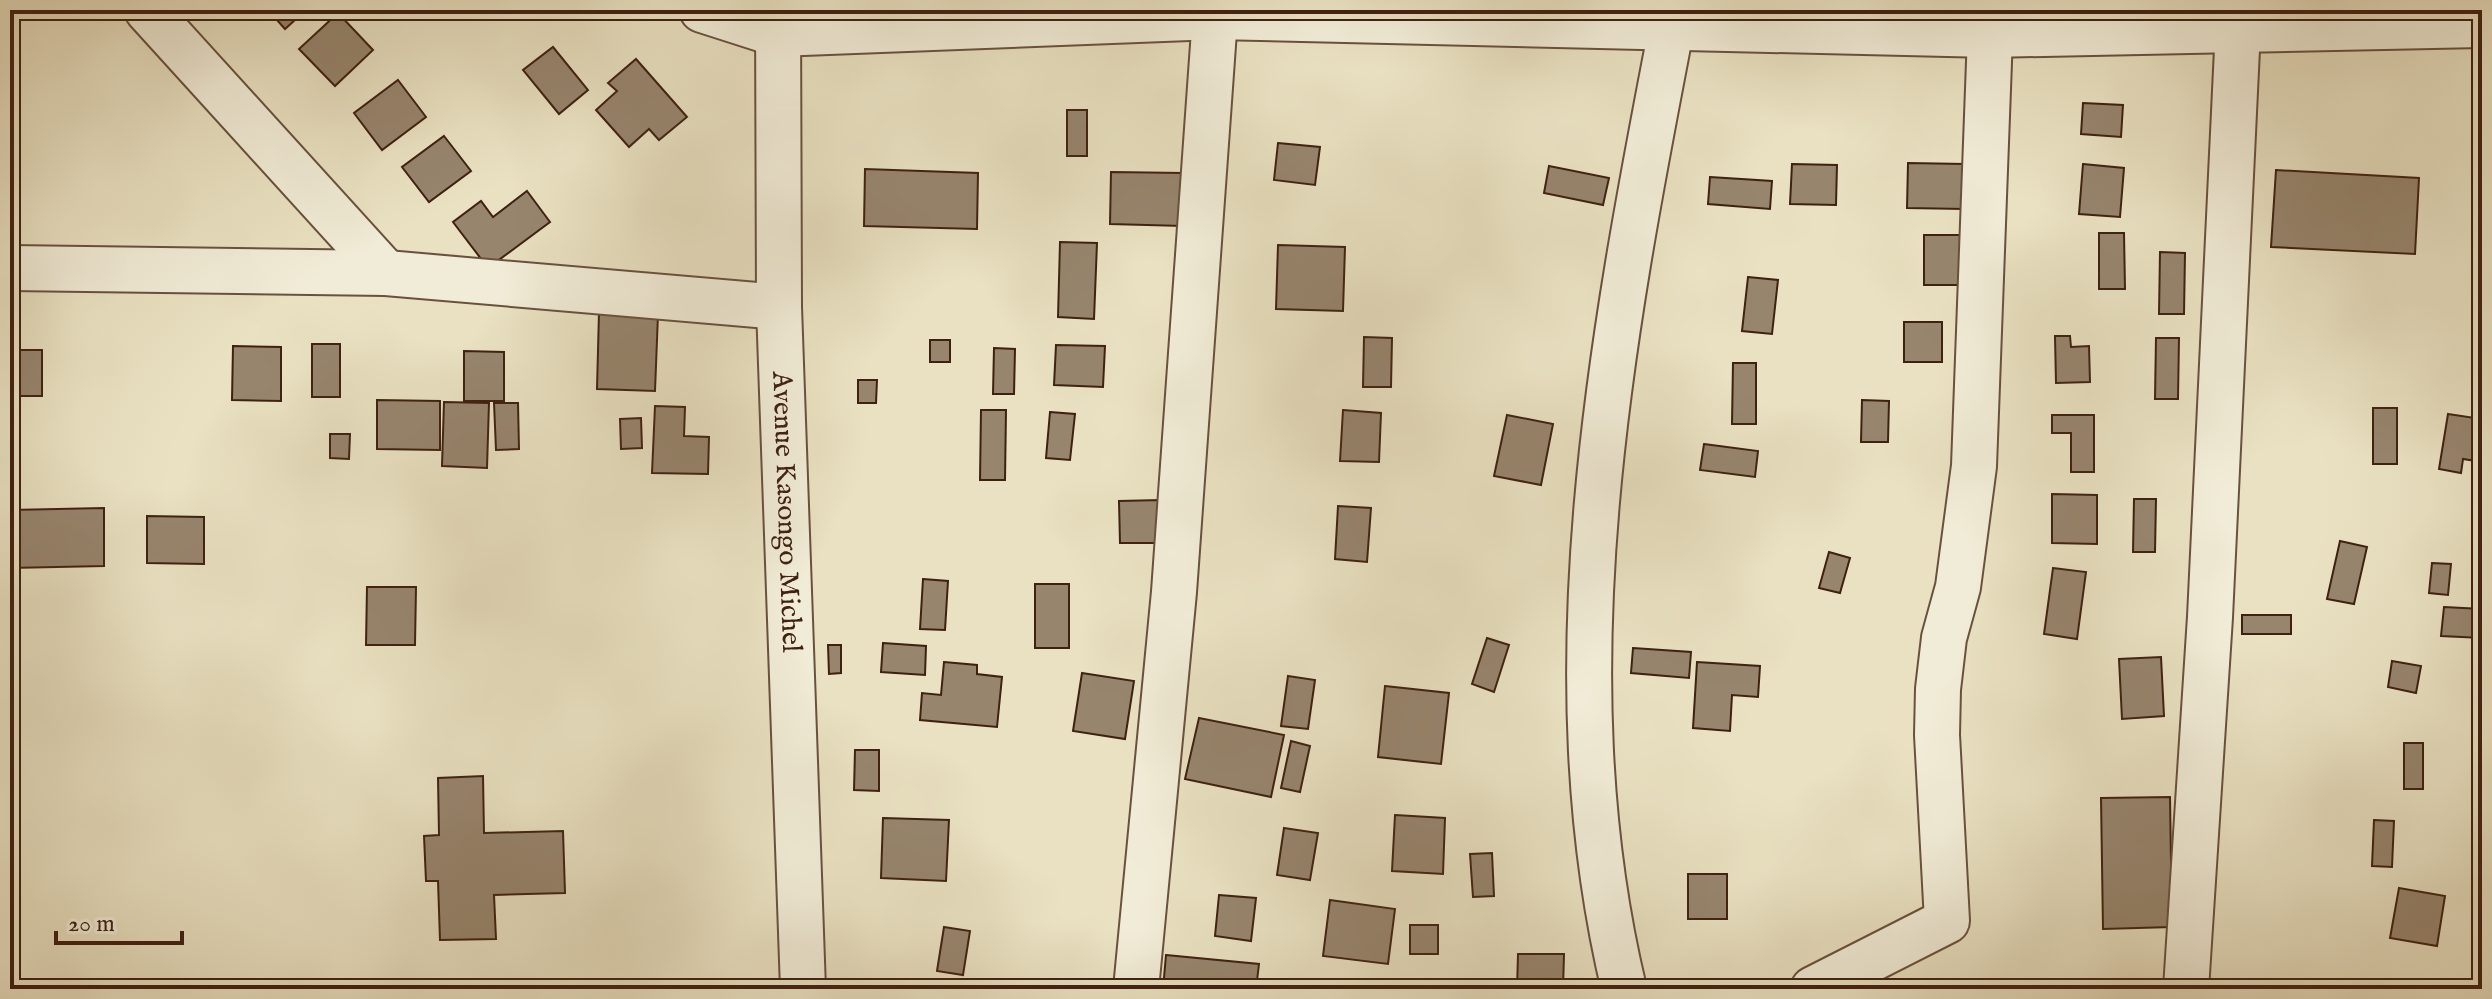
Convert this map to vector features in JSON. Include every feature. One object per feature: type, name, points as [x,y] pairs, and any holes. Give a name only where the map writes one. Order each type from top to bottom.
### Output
[{"type":"street","points":[[147,10],[386,273]]},
{"type":"street","points":[[702,10],[777,22],[1215,17],[1672,25],[1990,35],[2482,25]]},
{"type":"street","points":[[1136,989],[1174,592],[1215,17]]},
{"type":"street","name":"Avenue Kasongo Michel","points":[[777,22],[779,307],[803,989]]},
{"type":"street","points":[[1624,989],[1612,937],[1597,808],[1591,681],[1593,528],[1631,239],[1672,25]]},
{"type":"street","points":[[2186,989],[2208,647],[2238,28]]},
{"type":"street","points":[[1813,989],[1947,921],[1937,735],[1938,689],[1944,638],[1958,587],[1974,466],[1990,35]]},
{"type":"street","points":[[10,268],[386,273],[779,307]]},
{"type":"building","points":[[268,10],[306,10],[285,29]]},
{"type":"building","points":[[338,13],[373,50],[335,86],[299,49]]},
{"type":"building","points":[[553,47],[588,90],[559,114],[523,70]]},
{"type":"building","points":[[636,59],[687,117],[659,140],[649,129],[629,147],[596,110],[617,91],[608,83]]},
{"type":"building","points":[[398,80],[426,117],[382,150],[354,113]]},
{"type":"building","points":[[2083,103],[2123,105],[2121,137],[2081,134]]},
{"type":"building","points":[[1067,110],[1087,110],[1087,156],[1067,156]]},
{"type":"building","points":[[18,129],[15,186],[10,186],[10,130]]},
{"type":"building","points":[[444,136],[471,171],[429,202],[402,167]]},
{"type":"building","points":[[1278,143],[1320,147],[1315,185],[1274,180]]},
{"type":"building","points":[[1908,163],[1965,164],[1964,209],[1907,208]]},
{"type":"building","points":[[1792,164],[1837,165],[1836,205],[1790,204]]},
{"type":"building","points":[[2083,164],[2124,168],[2120,217],[2079,214]]},
{"type":"building","points":[[1549,166],[1609,178],[1603,205],[1544,193]]},
{"type":"building","points":[[865,169],[978,173],[977,229],[864,226]]},
{"type":"building","points":[[2276,170],[2419,178],[2415,254],[2271,247]]},
{"type":"building","points":[[1111,172],[1184,173],[1183,226],[1110,224]]},
{"type":"building","points":[[1710,177],[1772,181],[1770,209],[1708,204]]},
{"type":"building","points":[[527,191],[550,222],[488,268],[453,222],[481,201],[493,217]]},
{"type":"building","points":[[2099,233],[2124,233],[2125,289],[2099,289]]},
{"type":"building","points":[[1924,235],[1967,235],[1967,285],[1924,285]]},
{"type":"building","points":[[1060,242],[1097,243],[1094,319],[1058,317]]},
{"type":"building","points":[[1278,245],[1345,247],[1343,311],[1276,309]]},
{"type":"building","points":[[2160,252],[2185,253],[2184,314],[2159,314]]},
{"type":"building","points":[[1748,277],[1778,280],[1772,334],[1742,331]]},
{"type":"building","points":[[599,312],[658,314],[655,391],[597,389]]},
{"type":"building","points":[[1904,322],[1942,322],[1942,362],[1904,362]]},
{"type":"building","points":[[2055,336],[2070,336],[2071,347],[2089,346],[2090,382],[2056,383]]},
{"type":"building","points":[[1364,337],[1392,338],[1391,387],[1363,387]]},
{"type":"building","points":[[2156,338],[2179,338],[2178,399],[2155,399]]},
{"type":"building","points":[[930,340],[950,340],[950,362],[930,362]]},
{"type":"building","points":[[312,344],[340,344],[340,397],[312,397]]},
{"type":"building","points":[[1056,345],[1105,346],[1103,387],[1054,385]]},
{"type":"building","points":[[233,346],[281,347],[281,401],[232,400]]},
{"type":"building","points":[[994,348],[1015,349],[1014,394],[993,394]]},
{"type":"building","points":[[10,350],[42,350],[42,396],[10,396]]},
{"type":"building","points":[[464,351],[504,352],[504,401],[464,401]]},
{"type":"building","points":[[1733,363],[1756,363],[1756,424],[1732,424]]},
{"type":"building","points":[[858,380],[877,380],[876,403],[858,403]]},
{"type":"building","points":[[377,400],[440,401],[440,450],[377,449]]},
{"type":"building","points":[[1862,400],[1889,401],[1888,442],[1861,442]]},
{"type":"building","points":[[444,402],[489,403],[487,468],[442,466]]},
{"type":"building","points":[[494,403],[518,403],[519,449],[496,450]]},
{"type":"building","points":[[655,406],[685,407],[684,436],[709,437],[708,474],[652,473]]},
{"type":"building","points":[[2373,408],[2397,408],[2397,464],[2373,464]]},
{"type":"building","points":[[981,410],[1006,410],[1005,480],[980,480]]},
{"type":"building","points":[[1343,410],[1381,413],[1379,462],[1340,461]]},
{"type":"building","points":[[1050,412],[1075,414],[1070,460],[1046,458]]},
{"type":"building","points":[[2448,414],[2482,419],[2482,462],[2463,459],[2461,473],[2439,469]]},
{"type":"building","points":[[1507,415],[1553,424],[1541,485],[1494,476]]},
{"type":"building","points":[[2052,415],[2094,415],[2094,472],[2071,472],[2071,433],[2052,433]]},
{"type":"building","points":[[641,418],[642,448],[621,449],[620,419]]},
{"type":"building","points":[[330,434],[350,434],[349,459],[330,458]]},
{"type":"building","points":[[1704,444],[1758,451],[1755,477],[1700,470]]},
{"type":"building","points":[[2052,494],[2097,495],[2097,544],[2052,543]]},
{"type":"building","points":[[2134,499],[2156,499],[2155,552],[2133,552]]},
{"type":"building","points":[[1161,500],[1163,543],[1120,543],[1119,501]]},
{"type":"building","points":[[1338,506],[1371,508],[1367,562],[1335,559]]},
{"type":"building","points":[[104,508],[104,566],[10,568],[10,510]]},
{"type":"building","points":[[147,516],[204,517],[204,564],[147,563]]},
{"type":"building","points":[[2340,541],[2367,547],[2354,604],[2327,599]]},
{"type":"building","points":[[1829,552],[1850,558],[1840,593],[1819,588]]},
{"type":"building","points":[[2432,563],[2451,564],[2448,595],[2429,593]]},
{"type":"building","points":[[2053,568],[2086,572],[2077,639],[2044,634]]},
{"type":"building","points":[[923,579],[948,581],[945,630],[920,629]]},
{"type":"building","points":[[1035,584],[1069,584],[1069,648],[1035,648]]},
{"type":"building","points":[[367,587],[416,587],[415,645],[366,645]]},
{"type":"building","points":[[2444,607],[2482,609],[2482,638],[2441,636]]},
{"type":"building","points":[[2242,615],[2291,615],[2291,634],[2242,634]]},
{"type":"building","points":[[1487,638],[1509,645],[1494,692],[1472,684]]},
{"type":"building","points":[[883,643],[926,646],[925,675],[881,672]]},
{"type":"building","points":[[828,645],[841,645],[841,673],[829,674]]},
{"type":"building","points":[[1633,648],[1691,652],[1689,678],[1631,673]]},
{"type":"building","points":[[2161,657],[2164,716],[2122,719],[2119,659]]},
{"type":"building","points":[[2392,661],[2421,666],[2416,693],[2388,687]]},
{"type":"building","points":[[944,662],[977,665],[977,674],[1002,677],[997,727],[920,720],[922,693],[941,695]]},
{"type":"building","points":[[1697,662],[1760,666],[1758,697],[1732,695],[1730,731],[1693,728]]},
{"type":"building","points":[[1082,673],[1134,681],[1125,739],[1073,731]]},
{"type":"building","points":[[1288,676],[1315,680],[1308,729],[1281,726]]},
{"type":"building","points":[[1385,686],[1449,693],[1441,764],[1378,757]]},
{"type":"building","points":[[1199,718],[1284,735],[1271,797],[1185,779]]},
{"type":"building","points":[[1291,741],[1310,746],[1300,792],[1281,788]]},
{"type":"building","points":[[2404,743],[2423,743],[2423,789],[2404,789]]},
{"type":"building","points":[[855,750],[879,750],[879,791],[854,790]]},
{"type":"building","points":[[483,776],[484,833],[563,831],[565,893],[494,895],[496,939],[440,940],[438,881],[426,881],[424,836],[439,835],[438,778]]},
{"type":"building","points":[[2170,797],[2172,927],[2103,929],[2101,798]]},
{"type":"building","points":[[1395,815],[1445,818],[1443,874],[1392,871]]},
{"type":"building","points":[[883,818],[949,820],[946,881],[881,878]]},
{"type":"building","points":[[2374,820],[2394,821],[2392,867],[2372,866]]},
{"type":"building","points":[[1284,828],[1318,833],[1310,880],[1277,875]]},
{"type":"building","points":[[1492,853],[1494,896],[1473,897],[1470,854]]},
{"type":"building","points":[[1688,874],[1727,874],[1727,919],[1688,919]]},
{"type":"building","points":[[2399,888],[2445,896],[2437,946],[2390,938]]},
{"type":"building","points":[[1219,895],[1256,898],[1251,941],[1215,936]]},
{"type":"building","points":[[1330,900],[1395,909],[1388,964],[1323,956]]},
{"type":"building","points":[[1410,925],[1438,925],[1438,954],[1410,954]]},
{"type":"building","points":[[944,927],[970,931],[963,975],[937,971]]},
{"type":"building","points":[[1518,954],[1564,954],[1563,989],[1517,989]]},
{"type":"building","points":[[1166,955],[1259,964],[1256,989],[1163,989]]},
{"type":"building","points":[[2399,983],[2430,988],[2398,989]]}]
